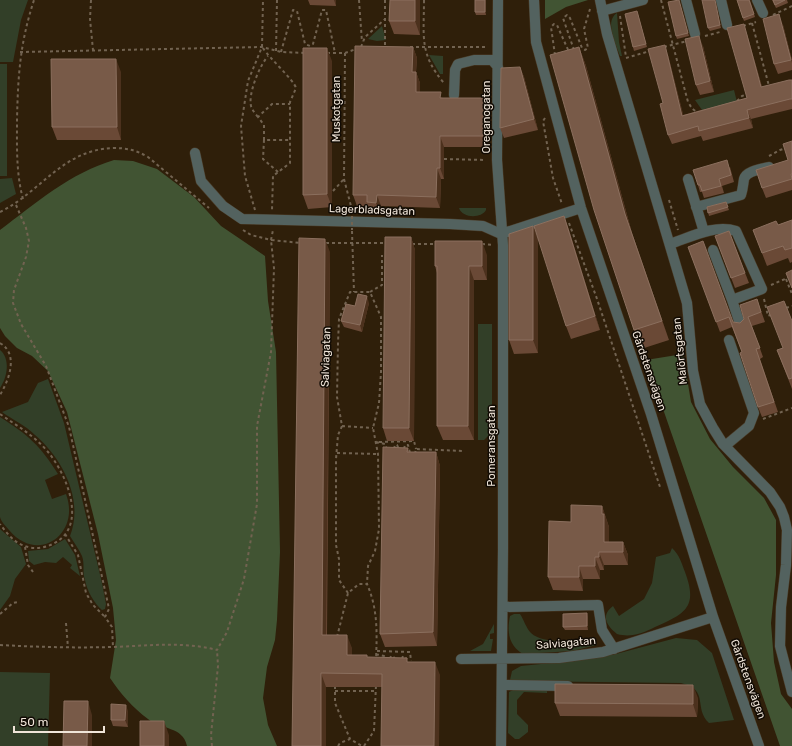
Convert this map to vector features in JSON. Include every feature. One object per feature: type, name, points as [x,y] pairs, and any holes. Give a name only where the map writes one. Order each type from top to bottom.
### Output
[{"type":"street","name":"Oreganogatan","points":[[498,0],[495,63],[497,160],[501,234]]},
{"type":"street","name":"Gårdstensvägen","points":[[534,0],[536,42],[581,208],[650,414],[713,617],[759,746]]},
{"type":"street","name":"Malörtsgatan","points":[[600,0],[687,303],[693,371],[700,404],[712,428],[725,446],[770,492],[780,507],[787,530],[789,566],[781,606],[780,646],[792,692]]},
{"type":"street","points":[[602,11],[642,0]]},
{"type":"street","points":[[686,0],[696,37]]},
{"type":"street","points":[[721,0],[729,28]]},
{"type":"street","points":[[757,0],[764,17]]},
{"type":"street","points":[[454,95],[455,70],[458,64],[474,60],[495,63]]},
{"type":"street","name":"Lagerbladsgatan","points":[[195,153],[201,181],[223,206],[242,218],[483,226],[501,234]]},
{"type":"street","points":[[696,207],[741,195],[744,188],[744,178],[748,173],[766,168]]},
{"type":"street","points":[[688,179],[704,232]]},
{"type":"street","points":[[501,234],[581,208]]},
{"type":"street","points":[[670,244],[704,232],[726,227],[736,230],[762,289],[732,300]]},
{"type":"street","name":"Pomeransgatan","points":[[501,234],[503,658]]},
{"type":"street","points":[[712,250],[741,327]]},
{"type":"street","points":[[725,446],[749,426],[754,413],[729,340]]},
{"type":"street","points":[[503,607],[598,605],[602,630],[614,649]]},
{"type":"street","name":"Salviagatan","points":[[460,659],[559,658],[603,652],[713,617]]},
{"type":"street","points":[[500,746],[503,658]]},
{"type":"street","points":[[502,685],[579,686]]},
{"type":"path","points":[[23,199],[18,178],[17,154],[20,52],[34,0]]},
{"type":"path","points":[[91,0],[90,19],[93,50]]},
{"type":"path","points":[[262,0],[262,48],[248,81],[241,126],[245,176],[256,212],[270,219]]},
{"type":"path","points":[[276,51],[277,0]]},
{"type":"path","points":[[359,0],[362,42]]},
{"type":"path","points":[[377,47],[385,47],[385,0]]},
{"type":"path","points":[[424,0],[424,47],[436,74],[454,95]]},
{"type":"path","points":[[661,0],[691,107],[695,111],[703,112]]},
{"type":"path","points":[[554,59],[551,27],[554,24],[557,25],[568,52],[571,53],[574,49],[564,20],[565,16],[570,18],[582,48],[588,48],[584,29],[590,4]]},
{"type":"path","points":[[618,6],[626,58],[629,65]]},
{"type":"path","points":[[661,48],[696,37],[752,23],[792,6]]},
{"type":"path","points":[[281,52],[293,10],[297,11],[304,44],[310,46],[322,10],[324,9],[326,10],[335,53]]},
{"type":"path","points":[[322,53],[345,53],[361,47],[365,37],[386,18]]},
{"type":"path","points":[[752,23],[769,87]]},
{"type":"path","points":[[408,47],[492,47],[495,63]]},
{"type":"path","points":[[20,52],[262,48],[281,52],[308,53]]},
{"type":"path","points":[[212,746],[211,735],[218,666],[218,650],[228,632],[244,579],[257,504],[257,426],[271,352],[274,268],[270,219],[273,176],[290,163],[290,104],[295,94],[295,85],[262,48]]},
{"type":"path","points":[[626,58],[655,50]]},
{"type":"path","name":"Muskotgatan","points":[[345,53],[344,179],[352,206],[354,292]]},
{"type":"path","points":[[268,56],[262,63],[258,73],[251,101],[253,111],[264,125],[263,159],[278,172]]},
{"type":"path","points":[[762,90],[776,86]]},
{"type":"path","points":[[733,104],[742,96],[749,94]]},
{"type":"path","points":[[258,117],[272,104],[290,104]]},
{"type":"path","points":[[555,115],[546,117],[543,121],[553,178],[596,296],[660,487]]},
{"type":"path","points":[[264,140],[290,140]]},
{"type":"path","points":[[766,168],[763,163],[769,156],[792,146]]},
{"type":"path","points":[[0,212],[16,205],[47,176],[67,161],[92,151],[122,148],[137,150],[148,157],[214,211]]},
{"type":"path","points":[[444,159],[497,160]]},
{"type":"path","points":[[333,191],[344,179]]},
{"type":"path","points":[[668,197],[681,240]]},
{"type":"path","points":[[16,205],[26,228],[29,242],[26,257],[14,290],[13,303],[21,324],[46,366],[69,427],[109,609],[105,617]]},
{"type":"path","points":[[238,228],[250,234],[271,240],[304,243]]},
{"type":"path","points":[[320,243],[391,244]]},
{"type":"path","points":[[407,244],[439,244]]},
{"type":"path","points":[[479,244],[502,245]]},
{"type":"path","points":[[354,292],[370,292],[382,285],[382,255]]},
{"type":"path","points":[[774,313],[768,316],[762,289],[792,276]]},
{"type":"path","points":[[786,279],[792,294]]},
{"type":"path","name":"Salviagatan","points":[[348,593],[340,580],[339,559],[336,545],[337,453],[338,435],[342,426],[337,397],[339,319],[350,292],[354,292]]},
{"type":"path","points":[[370,292],[380,317],[381,372],[379,403],[373,428],[378,454],[379,530],[375,551],[368,566],[367,584],[374,599],[377,619],[376,662]]},
{"type":"path","points":[[780,311],[792,306]]},
{"type":"path","points":[[0,343],[5,346],[9,354],[10,376],[0,395]]},
{"type":"path","points":[[752,420],[762,419],[792,408]]},
{"type":"path","points":[[0,414],[28,432],[48,452],[55,462],[71,499],[70,528],[65,534],[48,546],[38,548],[25,547],[7,533],[0,524]]},
{"type":"path","points":[[342,426],[373,428]]},
{"type":"path","points":[[376,442],[414,442],[416,449],[412,457],[410,456],[408,445],[405,446],[404,451]]},
{"type":"path","points":[[376,442],[385,444],[387,456]]},
{"type":"path","points":[[393,452],[395,445],[398,446],[399,451]]},
{"type":"path","points":[[416,449],[462,451]]},
{"type":"path","points":[[337,453],[378,454]]},
{"type":"path","points":[[65,534],[78,555],[86,593],[93,605],[105,617],[112,627],[113,647]]},
{"type":"path","points":[[25,547],[28,565],[33,572]]},
{"type":"path","points":[[336,642],[340,619],[348,593],[359,584],[367,584]]},
{"type":"path","points":[[0,614],[13,603],[18,602]]},
{"type":"path","points":[[66,623],[68,648]]},
{"type":"path","points":[[0,645],[68,648],[181,644],[218,650]]},
{"type":"path","points":[[377,651],[410,652],[412,661],[411,666]]},
{"type":"path","points":[[381,651],[382,655],[384,656],[384,660]]},
{"type":"path","points":[[376,654],[382,655]]},
{"type":"path","points":[[390,661],[391,656],[393,656],[395,661]]},
{"type":"path","points":[[401,662],[403,656],[406,657],[407,662]]},
{"type":"path","points":[[335,684],[335,703],[350,739],[363,746],[374,731],[376,684]]},
{"type":"path","points":[[335,691],[375,691]]},
{"type":"path","points":[[338,746],[340,743],[350,739]]},
{"type":"green space","points":[[0,0],[28,0],[21,20],[13,62],[0,62]]},
{"type":"green space","points":[[545,0],[588,0],[566,7],[545,19]]},
{"type":"green space","points":[[617,13],[619,42],[622,56],[620,56],[616,46],[611,27],[613,17]]},
{"type":"green space","points":[[382,26],[386,40],[377,41],[368,39]]},
{"type":"green space","points":[[429,55],[443,56],[443,74],[440,74]]},
{"type":"green space","points":[[0,64],[7,64],[7,176],[0,176]]},
{"type":"green space","points":[[734,90],[737,102],[702,110],[695,100]]},
{"type":"green space","points":[[114,160],[133,161],[157,169],[194,197],[221,226],[265,256],[268,301],[276,352],[280,552],[275,640],[267,667],[263,698],[268,725],[277,746],[187,746],[181,735],[171,729],[153,722],[137,710],[122,695],[110,678],[116,640],[113,608],[98,534],[67,412],[48,371],[32,356],[17,348],[5,336],[0,328],[0,230],[40,199],[68,181]]},
{"type":"green space","points":[[12,178],[16,194],[0,203],[0,179]]},
{"type":"green space","points":[[459,208],[486,208],[486,210],[480,215],[472,216],[464,214]]},
{"type":"green space","points":[[478,324],[492,324],[492,415],[490,434],[484,440],[478,440]]},
{"type":"green space","points":[[0,350],[6,358],[7,369],[0,388]]},
{"type":"green space","points":[[683,354],[691,402],[710,439],[733,467],[764,498],[776,520],[776,575],[771,623],[774,662],[781,694],[792,709],[792,746],[780,746],[646,360]]},
{"type":"green space","points":[[48,379],[64,423],[102,583],[106,604],[105,609],[102,610],[96,604],[89,592],[84,577],[82,556],[70,536],[74,522],[74,508],[68,481],[62,468],[45,445],[31,431],[2,412],[28,402],[38,383]]},
{"type":"green space","points":[[0,417],[33,441],[58,474],[45,480],[52,499],[66,494],[69,508],[68,521],[62,532],[54,540],[44,545],[32,545],[20,540],[2,522],[0,517]]},
{"type":"green space","points":[[0,529],[21,547],[26,564],[15,579],[10,596],[0,610]]},
{"type":"green space","points":[[65,539],[75,555],[80,576],[70,568],[72,565],[63,557],[56,563],[45,562],[34,565],[29,561],[28,551],[48,549]]},
{"type":"green space","points":[[672,548],[680,559],[689,584],[689,601],[686,607],[682,613],[646,631],[632,635],[617,634],[610,628],[606,621],[607,613],[613,606],[619,616],[644,599],[652,583],[656,557],[670,553]]},
{"type":"green space","points":[[520,614],[529,631],[537,637],[553,641],[595,639],[597,645],[572,651],[523,654],[514,646],[510,637],[510,616]]},
{"type":"green space","points":[[494,624],[494,633],[490,634],[490,639],[493,639],[491,651],[470,651],[483,644]]},
{"type":"green space","points":[[676,638],[697,640],[712,653],[734,720],[709,723],[704,717],[700,700],[695,690],[690,686],[681,683],[510,680],[512,671],[521,666],[571,661],[616,654]]},
{"type":"green space","points":[[0,672],[50,673],[48,746],[0,746]]},
{"type":"green space","points":[[547,689],[547,693],[524,692],[517,700],[517,714],[528,725],[528,732],[519,739],[515,739],[508,733],[509,692],[513,690]]},
{"type":"building","points":[[390,0],[415,0],[415,21],[389,21]]},
{"type":"building","points":[[475,0],[485,0],[485,12],[475,12]]},
{"type":"building","points":[[679,0],[688,33],[676,36],[668,2]]},
{"type":"building","points":[[702,0],[715,0],[720,25],[708,28]]},
{"type":"building","points":[[737,0],[749,0],[754,14],[743,18]]},
{"type":"building","points":[[773,0],[785,0],[775,5]]},
{"type":"building","points":[[637,11],[646,44],[633,47],[625,14]]},
{"type":"building","points":[[779,14],[791,60],[774,64],[763,19]]},
{"type":"building","points":[[744,24],[761,87],[792,80],[792,99],[747,110],[749,118],[699,131],[698,126],[668,135],[660,104],[663,103],[648,49],[665,45],[682,116],[747,98],[727,28]]},
{"type":"building","points":[[699,36],[710,81],[696,85],[685,39]]},
{"type":"building","points":[[355,46],[413,47],[412,72],[416,72],[416,92],[441,92],[440,98],[487,98],[487,130],[483,131],[483,136],[440,136],[440,168],[437,168],[436,197],[377,195],[376,203],[367,202],[367,195],[353,195]]},
{"type":"building","points":[[579,47],[625,214],[662,321],[634,330],[594,210],[550,55]]},
{"type":"building","points":[[303,48],[327,48],[327,194],[303,195]]},
{"type":"building","points":[[51,59],[116,59],[117,127],[52,127]]},
{"type":"building","points":[[520,67],[534,119],[500,128],[501,68]]},
{"type":"building","points":[[792,141],[792,179],[762,188],[756,170],[788,160],[783,144]]},
{"type":"building","points":[[727,160],[731,175],[719,179],[721,186],[702,191],[700,185],[698,185],[693,170]]},
{"type":"building","points":[[726,202],[728,207],[708,213],[707,207]]},
{"type":"building","points":[[564,216],[595,316],[566,326],[534,226]]},
{"type":"building","points":[[792,220],[792,248],[785,250],[783,246],[762,253],[753,230],[776,221],[778,225]]},
{"type":"building","points":[[533,226],[533,340],[509,340],[509,234]]},
{"type":"building","points":[[729,231],[745,273],[731,278],[715,236]]},
{"type":"building","points":[[385,237],[411,237],[409,428],[383,428]]},
{"type":"building","points":[[299,238],[325,239],[322,635],[347,635],[347,655],[407,658],[407,662],[435,662],[434,746],[381,746],[382,674],[321,673],[321,746],[292,746]]},
{"type":"building","points":[[435,241],[482,241],[482,266],[469,266],[468,426],[437,426],[437,266],[435,266]]},
{"type":"building","points":[[703,241],[733,322],[740,323],[744,319],[740,305],[757,299],[761,312],[748,317],[760,348],[756,349],[774,402],[758,407],[740,353],[742,352],[729,317],[716,322],[688,247]]},
{"type":"building","points":[[792,270],[792,288],[786,273]]},
{"type":"building","points":[[358,294],[367,296],[360,325],[341,321],[346,304],[355,306]]},
{"type":"building","points":[[784,301],[792,321],[792,378],[789,379],[777,350],[783,348],[767,307]]},
{"type":"building","points":[[383,447],[408,448],[407,452],[436,452],[433,632],[380,634]]},
{"type":"building","points":[[571,505],[602,506],[602,514],[604,514],[604,542],[623,542],[623,552],[599,552],[599,557],[595,557],[595,566],[579,566],[579,577],[548,577],[549,521],[571,522]]},
{"type":"building","points":[[587,613],[587,626],[563,627],[563,614]]},
{"type":"building","points":[[555,684],[693,685],[693,704],[555,703]]},
{"type":"building","points":[[64,701],[88,701],[87,746],[63,746]]},
{"type":"building","points":[[111,704],[126,705],[125,720],[111,720]]},
{"type":"building","points":[[140,721],[164,721],[164,746],[140,746]]}]
